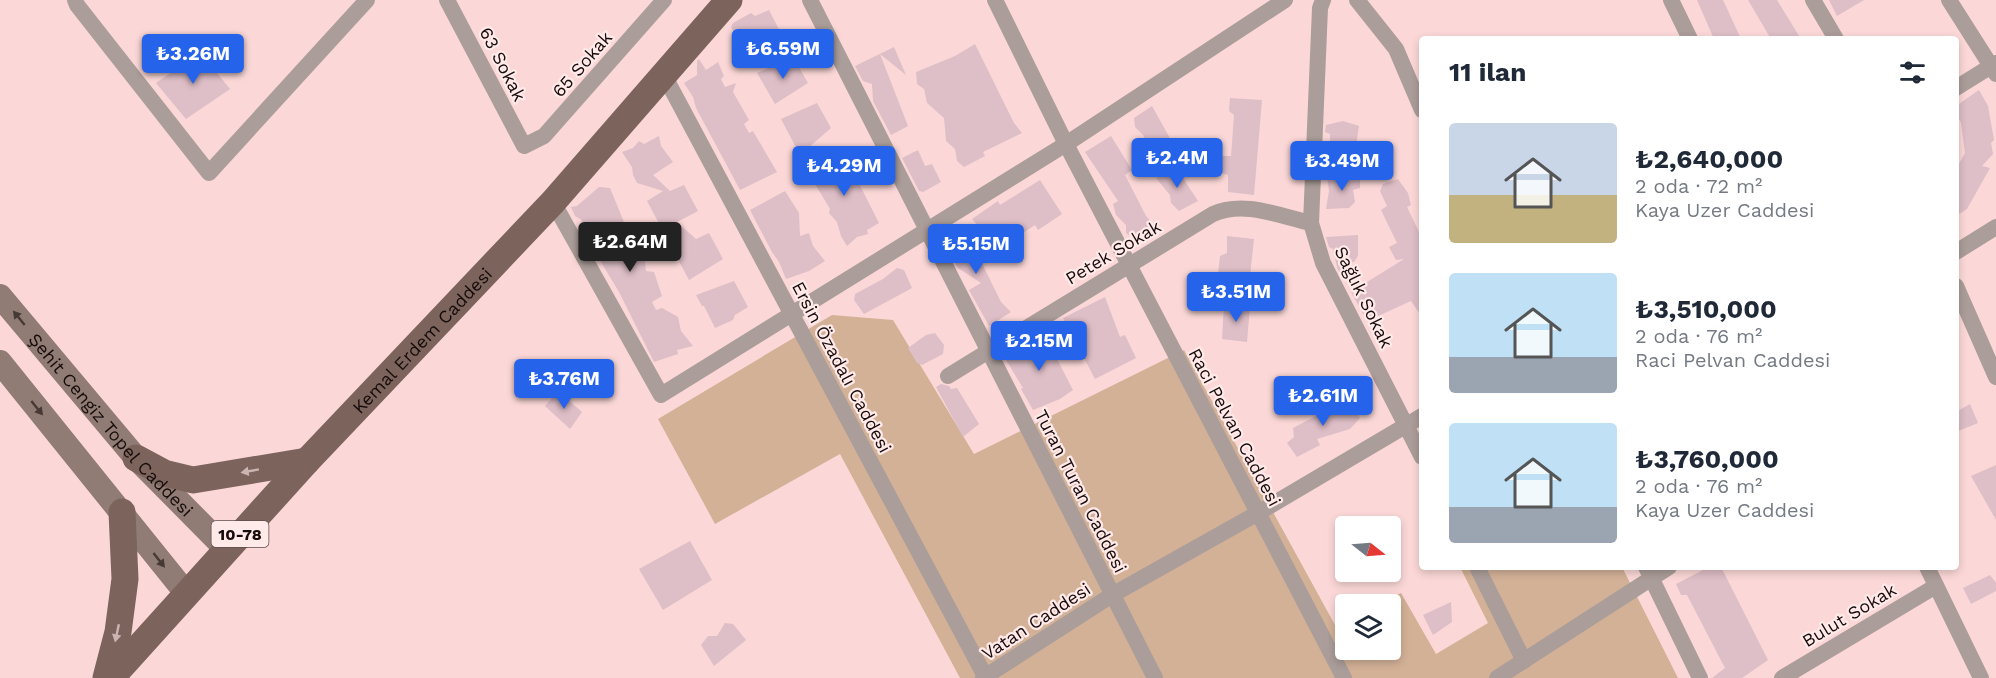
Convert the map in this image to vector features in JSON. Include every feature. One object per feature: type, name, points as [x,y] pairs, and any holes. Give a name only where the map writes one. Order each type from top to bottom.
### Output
[{"type":"main road","name":"Kemal Erdem Caddesi","points":[[111,678],[307,461],[553,202],[729,0]]},
{"type":"main road","name":"Şehit Cengiz Topel Caddesi","points":[[0,296],[136,458],[226,549]]},
{"type":"main road","points":[[0,362],[186,593]]},
{"type":"main road","points":[[136,458],[164,473],[193,480],[307,461]]},
{"type":"main road","points":[[106,678],[118,632],[125,579],[122,512]]},
{"type":"street","points":[[78,2],[209,172],[367,0]]},
{"type":"street","name":"63 Sokak","points":[[447,0],[524,147]]},
{"type":"street","name":"65 Sokak","points":[[524,147],[544,136],[664,0]]},
{"type":"street","name":"Turan Turan Caddesi","points":[[810,0],[1155,678]]},
{"type":"street","name":"Raci Pelvan Caddesi","points":[[995,0],[1066,144],[1344,678]]},
{"type":"street","points":[[553,202],[661,395],[1066,144],[1285,0]]},
{"type":"street","name":"Sağlık Sokak","points":[[1323,0],[1320,8],[1311,223],[1323,263],[1419,451]]},
{"type":"street","points":[[1357,0],[1396,49],[1419,103]]},
{"type":"street","points":[[1671,0],[1689,36]]},
{"type":"street","points":[[1813,0],[1834,36]]},
{"type":"street","points":[[1949,0],[1994,68],[1959,86]]},
{"type":"street","name":"Ersin Özadalı Caddesi","points":[[664,75],[985,678]]},
{"type":"street","name":"Petek Sokak","points":[[948,376],[1213,214],[1226,209],[1248,208],[1311,223]]},
{"type":"street","points":[[1959,250],[1996,227]]},
{"type":"street","points":[[1959,293],[1996,378]]},
{"type":"street","name":"Vatan Caddesi","points":[[985,678],[1112,595],[1258,513],[1419,418]]},
{"type":"street","points":[[1478,570],[1524,661]]},
{"type":"street","points":[[1928,570],[1981,678]]},
{"type":"street","points":[[1497,678],[1648,572],[1700,678]]},
{"type":"street","name":"Bulut Sokak","points":[[1782,678],[1936,586]]},
{"type":"shaded area","points":[[832,315],[893,320],[974,454],[1184,350],[1335,625],[1335,660],[1401,660],[1401,594],[1399,594],[1401,593],[1436,654],[1488,623],[1462,570],[1624,570],[1678,678],[960,678],[840,454],[715,524],[658,419]]},
{"type":"building","points":[[1697,0],[1723,0],[1740,36],[1713,36]]},
{"type":"building","points":[[1748,0],[1777,0],[1799,36],[1769,36]]},
{"type":"building","points":[[1829,0],[1864,0],[1837,16]]},
{"type":"building","points":[[769,10],[783,37],[749,60],[731,27],[733,23],[751,13],[755,16]]},
{"type":"building","points":[[975,44],[1014,123],[1022,133],[983,152],[985,156],[964,167],[957,161],[955,149],[946,141],[944,118],[927,103],[924,89],[917,84],[916,72],[955,56]]},
{"type":"building","points":[[894,47],[906,75],[880,54],[908,126],[891,135],[873,101],[872,84],[863,81],[855,66]]},
{"type":"building","points":[[200,52],[230,89],[186,119],[156,83],[172,72],[171,65],[178,60],[186,62]]},
{"type":"building","points":[[793,57],[808,83],[775,104],[757,73]]},
{"type":"building","points":[[699,59],[706,70],[718,62],[724,76],[721,79],[725,87],[736,83],[733,92],[749,120],[744,124],[749,133],[753,131],[777,172],[740,190],[684,83],[697,75]]},
{"type":"building","points":[[1979,90],[1988,106],[1994,140],[1991,143],[1993,154],[1982,166],[1990,168],[1967,209],[1959,214],[1959,164],[1965,153],[1959,119],[1959,104]]},
{"type":"building","points":[[1230,98],[1262,100],[1254,195],[1228,192],[1228,175],[1221,173],[1222,156],[1231,156],[1234,115],[1229,111]]},
{"type":"building","points":[[817,103],[831,128],[800,155],[781,119]]},
{"type":"building","points":[[1152,106],[1171,140],[1154,152],[1145,145],[1144,136],[1135,127],[1134,118]]},
{"type":"building","points":[[1343,121],[1359,126],[1356,146],[1360,155],[1326,173],[1325,152],[1330,148],[1330,134],[1325,132],[1326,125]]},
{"type":"building","points":[[659,136],[661,146],[673,162],[653,175],[670,191],[684,185],[698,211],[677,222],[696,239],[709,233],[723,259],[689,280],[647,201],[663,191],[637,183],[632,167],[622,152],[633,148],[639,141],[644,144]]},
{"type":"building","points":[[1111,136],[1132,170],[1125,175],[1146,216],[1155,226],[1135,239],[1126,233],[1126,225],[1116,215],[1113,204],[1118,201],[1085,152]]},
{"type":"building","points":[[842,150],[879,223],[867,230],[868,234],[857,237],[847,246],[837,222],[829,213],[830,209],[806,169]]},
{"type":"building","points":[[918,150],[925,166],[932,164],[941,182],[923,192],[919,191],[902,158]]},
{"type":"building","points":[[1175,166],[1198,201],[1179,211],[1171,203],[1170,195],[1156,178]]},
{"type":"building","points":[[1327,177],[1360,178],[1360,188],[1353,190],[1355,202],[1349,208],[1326,209],[1329,191]]},
{"type":"building","points":[[1398,179],[1408,193],[1411,205],[1407,207],[1419,232],[1419,313],[1411,301],[1367,321],[1351,292],[1404,259],[1396,260],[1389,247],[1397,243],[1381,210],[1387,206],[1380,191],[1383,184]]},
{"type":"building","points":[[1040,180],[1062,214],[1038,230],[1035,225],[999,249],[972,219],[998,201],[1000,205]]},
{"type":"building","points":[[599,187],[610,188],[626,227],[633,230],[634,240],[644,254],[646,271],[654,272],[662,296],[652,302],[656,310],[662,308],[678,317],[681,331],[693,346],[677,350],[678,354],[654,362],[619,292],[580,227],[582,220],[575,216],[571,207],[577,206]]},
{"type":"building","points":[[785,191],[799,213],[800,236],[809,233],[813,246],[825,261],[809,271],[786,279],[750,210]]},
{"type":"building","points":[[963,225],[1001,302],[1011,312],[989,326],[969,290],[981,283],[958,268],[942,237]]},
{"type":"building","points":[[1358,235],[1358,256],[1354,262],[1347,262],[1342,278],[1333,249],[1329,247],[1326,237]]},
{"type":"building","points":[[1227,236],[1254,239],[1250,276],[1218,274],[1220,256],[1227,253]]},
{"type":"building","points":[[897,268],[904,270],[912,288],[864,314],[854,300],[855,294],[883,279]]},
{"type":"building","points":[[1203,279],[1205,292],[1190,298],[1188,283]]},
{"type":"building","points":[[734,281],[748,307],[735,315],[733,320],[715,328],[696,295]]},
{"type":"building","points":[[1105,297],[1120,337],[1125,335],[1136,358],[1095,379],[1063,318]]},
{"type":"building","points":[[1224,304],[1250,306],[1247,342],[1222,339]]},
{"type":"building","points":[[1043,332],[1073,390],[1060,399],[1033,410],[1003,355]]},
{"type":"building","points":[[935,333],[944,345],[943,354],[922,365],[917,363],[908,348],[926,335]]},
{"type":"building","points":[[941,384],[951,389],[957,388],[979,424],[963,437],[936,387]]},
{"type":"building","points":[[558,391],[582,412],[570,429],[545,406]]},
{"type":"building","points":[[1349,399],[1360,418],[1350,429],[1317,439],[1320,445],[1297,457],[1287,443],[1294,437],[1293,428]]},
{"type":"building","points":[[1970,404],[1978,423],[1959,431],[1959,410]]},
{"type":"building","points":[[1996,465],[1996,520],[1971,476]]},
{"type":"building","points":[[690,541],[712,580],[663,610],[639,569]]},
{"type":"building","points":[[1703,570],[1723,570],[1768,660],[1742,678],[1712,678],[1725,668],[1687,595],[1681,595],[1676,584]]},
{"type":"building","points":[[1990,575],[1996,583],[1996,591],[1971,604],[1963,588]]},
{"type":"building","points":[[1451,602],[1452,622],[1433,635],[1423,615]]},
{"type":"building","points":[[725,623],[733,624],[746,640],[714,666],[701,645],[708,636],[717,636]]}]
